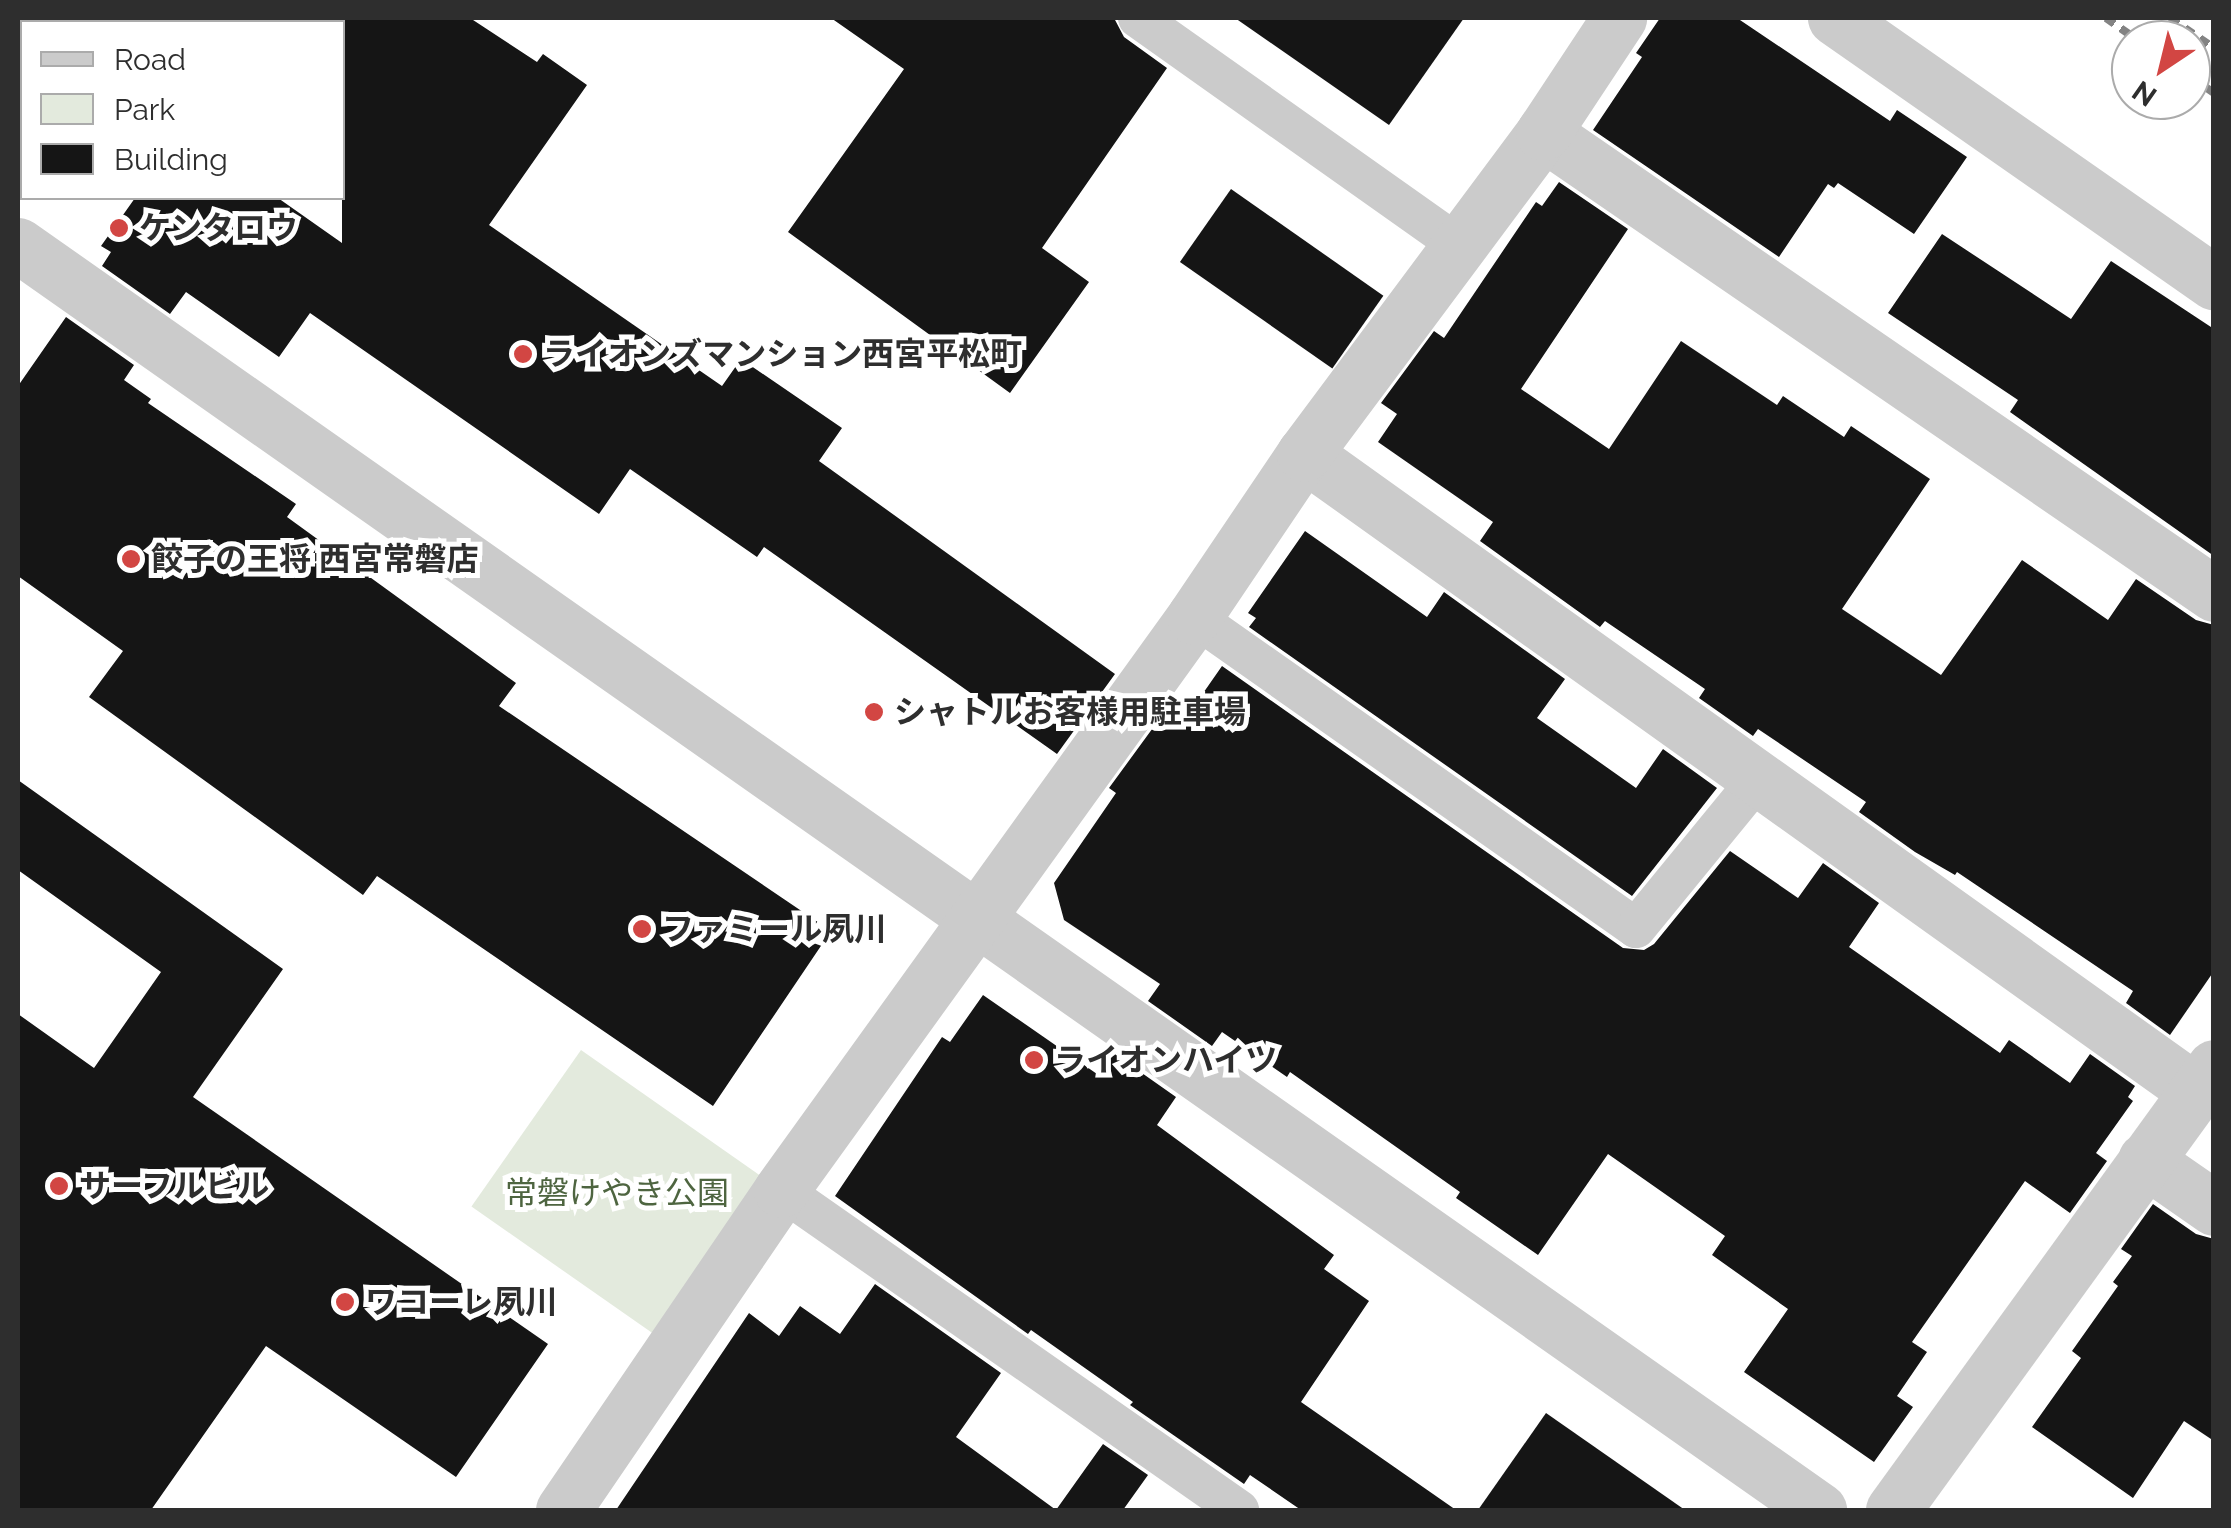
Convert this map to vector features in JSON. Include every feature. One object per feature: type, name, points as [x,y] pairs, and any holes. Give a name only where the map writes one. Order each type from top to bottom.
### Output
[{"type":"street","points":[[563,1510],[781,1190],[1194,617],[1304,454],[1542,133],[1619,18]]},
{"type":"street","points":[[1836,18],[2214,282]]},
{"type":"street","points":[[1542,133],[2214,594]]},
{"type":"street","points":[[18,244],[1819,1510]]},
{"type":"street","points":[[1304,454],[1758,779],[2205,1080],[1894,1510]]},
{"type":"street","points":[[2145,1160],[2214,1208]]},
{"type":"lane","points":[[1138,18],[1458,244]]},
{"type":"lane","points":[[1194,617],[1636,928],[1758,779]]},
{"type":"lane","points":[[781,1190],[1239,1510]]},
{"type":"green space","name":"常磐けやき公園","points":[[581,1050],[764,1178],[654,1334],[471,1206]]},
{"type":"building","points":[[470,18],[537,62],[543,54],[587,85],[489,225],[722,386],[741,359],[842,428],[819,461],[1115,674],[1057,754],[764,547],[757,557],[630,469],[599,514],[310,313],[279,357],[186,292],[170,314],[102,266],[111,252],[101,246],[134,200],[281,200],[342,243],[342,20]]},
{"type":"building","points":[[831,18],[1114,18],[1124,37],[1167,68],[1042,248],[1089,282],[1010,393],[788,232],[904,69]]},
{"type":"building","points":[[1235,18],[1464,18],[1389,125]]},
{"type":"building","points":[[1660,18],[1737,18],[1890,121],[1897,110],[1967,157],[1914,234],[1838,183],[1834,188],[1828,184],[1779,257],[1593,130],[1642,57],[1636,53]]},
{"type":"building","points":[[1559,182],[1628,229],[1521,389],[1609,449],[1681,341],[1777,405],[1783,396],[1844,437],[1851,426],[1930,479],[1842,609],[1941,675],[2022,560],[2108,620],[2136,579],[2196,620],[2214,625],[2214,971],[2170,1035],[2126,1003],[2133,991],[1957,872],[1955,875],[1915,852],[1859,812],[1866,802],[1758,729],[1753,736],[1699,698],[1705,689],[1605,621],[1600,627],[1480,541],[1493,522],[1378,442],[1397,414],[1381,403],[1434,331],[1444,338],[1536,202],[1542,206]]},
{"type":"building","points":[[1231,189],[1383,296],[1332,369],[1180,262]]},
{"type":"building","points":[[1942,234],[2071,319],[2111,261],[2214,329],[2214,556],[2010,412],[2018,400],[1888,313]]},
{"type":"building","points":[[66,317],[134,365],[124,380],[151,399],[148,403],[296,504],[287,517],[516,683],[499,706],[831,931],[713,1106],[377,876],[363,895],[89,697],[123,651],[18,576],[18,386]]},
{"type":"building","points":[[1305,531],[1427,617],[1444,592],[1565,679],[1537,718],[1636,788],[1663,749],[1717,788],[1632,896],[1249,627],[1256,618],[1248,613]]},
{"type":"building","points":[[1222,666],[1623,948],[1644,950],[1654,944],[1730,851],[1798,898],[1823,863],[1879,903],[1849,947],[2000,1053],[2009,1040],[2070,1083],[2090,1054],[2135,1086],[2128,1097],[2133,1101],[2096,1153],[2107,1161],[2070,1213],[2025,1181],[1912,1342],[1927,1352],[1897,1396],[1913,1407],[1874,1462],[1744,1372],[1788,1309],[1712,1255],[1725,1236],[1608,1154],[1538,1255],[1456,1198],[1460,1192],[1290,1072],[1287,1077],[1222,1032],[1212,1046],[1148,1001],[1160,984],[1064,920],[1054,883],[1116,793],[1109,788],[1166,710],[1183,722]]},
{"type":"building","points":[[18,780],[283,969],[193,1097],[548,1344],[456,1477],[266,1346],[151,1510],[18,1510],[18,1014],[94,1068],[161,972],[18,870]]},
{"type":"building","points":[[983,995],[1097,1074],[1112,1052],[1176,1097],[1157,1125],[1334,1255],[1324,1269],[1369,1301],[1301,1402],[1456,1510],[1301,1510],[1250,1475],[1244,1484],[1031,1330],[1028,1334],[835,1196],[942,1037],[950,1042]]},
{"type":"building","points":[[2153,1204],[2196,1234],[2214,1239],[2214,1441],[2184,1421],[2133,1498],[2032,1427],[2081,1358],[2072,1351],[2118,1286],[2113,1282],[2132,1256],[2121,1249]]},
{"type":"building","points":[[875,1284],[1001,1373],[956,1437],[1056,1510],[616,1510],[749,1313],[779,1336],[800,1306],[840,1334]]},
{"type":"building","points":[[1546,1413],[1685,1510],[1478,1510]]},
{"type":"building","points":[[1103,1444],[1148,1475],[1123,1510],[1056,1510]]},
{"type":"railway","points":[[2106,18],[2111,21]]},
{"type":"railway","points":[[2170,18],[2214,48]]},
{"type":"place","name":"ケンタロウ","points":[[119,228]]},
{"type":"place","name":"ライオンズマンション西宮平松町","points":[[523,354]]},
{"type":"place","name":"餃子の王将 西宮常磐店","points":[[131,559]]},
{"type":"place","name":"シャトルお客様用駐車場","points":[[874,712]]},
{"type":"place","name":"ファミール夙川","points":[[642,929]]},
{"type":"place","name":"ライオンハイツ","points":[[1034,1060]]},
{"type":"place","name":"サーフルビル","points":[[59,1186]]},
{"type":"place","name":"ワコーレ夙川","points":[[345,1302]]}]
